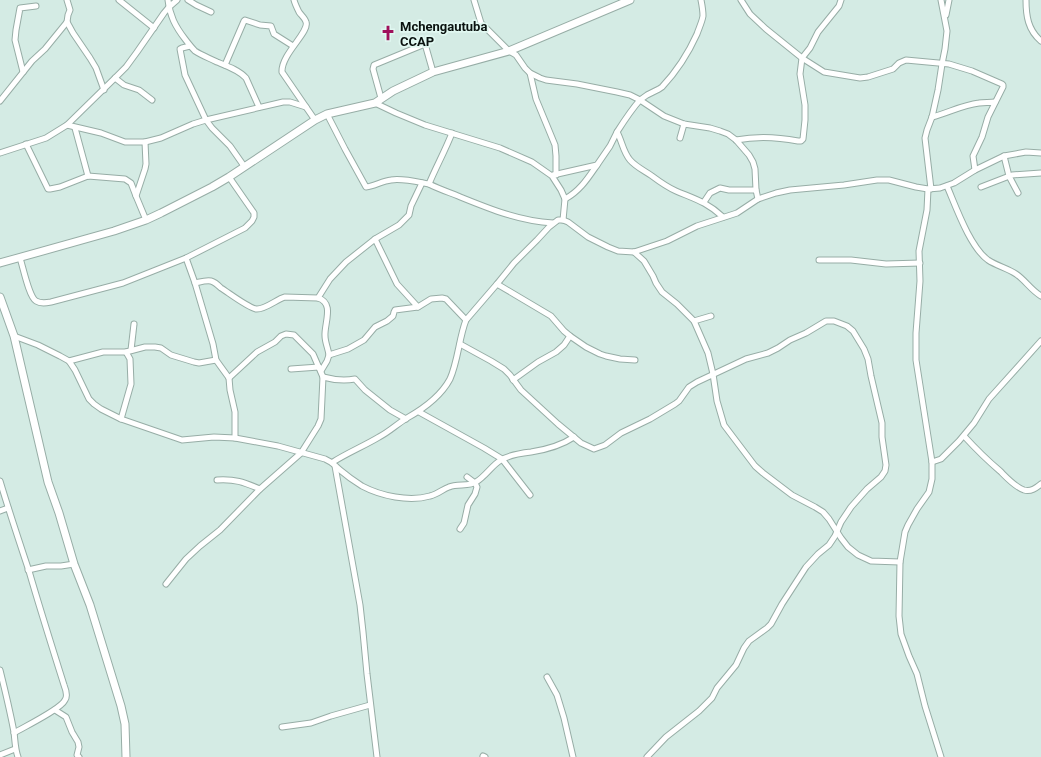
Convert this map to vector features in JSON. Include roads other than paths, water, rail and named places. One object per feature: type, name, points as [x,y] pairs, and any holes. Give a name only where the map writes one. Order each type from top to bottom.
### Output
[{"type":"street","points":[[0,101],[32,61],[46,49],[67,22],[70,10],[67,0]]},
{"type":"street","points":[[119,0],[154,28]]},
{"type":"street","points":[[168,0],[176,28],[190,46],[203,56],[225,65],[246,78],[259,107]]},
{"type":"street","points":[[0,153],[49,136],[67,125],[116,78],[137,52],[169,7],[177,0]]},
{"type":"street","points":[[188,0],[211,12]]},
{"type":"street","points":[[294,0],[307,26],[283,63],[282,72],[315,120]]},
{"type":"street","points":[[474,0],[481,23],[509,51],[516,55],[530,73],[546,80],[582,85],[630,95],[664,116],[684,124],[710,128],[728,134],[736,140],[753,162],[758,199]]},
{"type":"street","points":[[0,263],[114,231],[146,220],[174,207],[229,177],[315,120],[327,114],[375,103],[381,98],[433,72],[509,51],[630,0]]},
{"type":"street","points":[[565,199],[572,196],[581,188],[610,146],[621,124],[640,100],[662,87],[682,63],[702,21],[703,11],[701,0]]},
{"type":"street","points":[[741,0],[750,14],[766,29],[802,58],[824,72],[860,78],[868,77],[893,69],[899,63],[906,60],[949,64],[972,71],[1002,84],[1003,87],[988,117],[980,143],[973,156],[975,170]]},
{"type":"street","points":[[736,140],[749,137],[801,141],[803,139],[805,120],[804,94],[800,74],[802,58],[810,48],[818,32],[842,0]]},
{"type":"street","points":[[941,0],[947,31],[938,90],[926,138],[930,189],[919,251],[920,281],[916,340],[916,360],[932,462],[931,485],[929,492],[917,509],[905,532],[900,562],[898,602],[901,634],[917,674],[941,757]]},
{"type":"street","points":[[945,18],[949,0]]},
{"type":"street","points":[[1026,0],[1026,9],[1031,29],[1041,40]]},
{"type":"street","points":[[23,72],[15,43],[20,8],[36,6]]},
{"type":"street","points":[[225,65],[245,20],[260,25],[270,26],[274,34],[293,46]]},
{"type":"street","points":[[67,22],[96,68],[104,90]]},
{"type":"street","points":[[381,98],[373,69],[374,65],[425,44],[433,72]]},
{"type":"street","points":[[190,46],[180,50],[185,75],[206,120],[230,146],[244,166]]},
{"type":"street","points":[[530,73],[536,99],[555,146],[556,156],[554,175],[565,199],[563,220]]},
{"type":"street","points":[[116,78],[128,87],[139,90],[152,100]]},
{"type":"street","points":[[67,125],[101,133],[125,142],[145,142],[161,138],[206,120],[259,107],[290,102],[306,108]]},
{"type":"street","points":[[932,117],[952,109],[980,102],[995,102]]},
{"type":"street","points":[[375,103],[413,120],[500,148],[532,162],[554,175],[597,165]]},
{"type":"street","points":[[327,114],[366,187],[392,180],[408,180],[429,184],[486,208],[512,216],[553,223]]},
{"type":"street","points":[[680,138],[684,124]]},
{"type":"street","points":[[75,128],[88,176]]},
{"type":"street","points":[[617,132],[628,158],[633,163],[666,186],[704,202],[724,217]]},
{"type":"street","points":[[429,184],[452,133]]},
{"type":"street","points":[[136,196],[145,169],[145,142]]},
{"type":"street","points":[[26,144],[48,189],[60,187],[88,176],[125,179],[131,183],[146,220]]},
{"type":"street","points":[[334,464],[419,412],[446,385],[450,378],[466,320],[514,263],[553,223],[558,220],[568,222],[597,242],[608,247],[618,251],[634,252],[656,245],[697,226],[741,211],[758,199],[776,193],[877,180],[889,180],[916,188],[930,189],[947,186],[1004,156],[1026,152],[1041,153]]},
{"type":"street","points":[[1004,156],[1009,176],[1018,193]]},
{"type":"street","points":[[981,187],[1016,174],[1041,173]]},
{"type":"street","points":[[20,258],[30,294],[38,303],[44,304],[123,283],[186,258],[245,228],[252,221],[254,212],[229,177]]},
{"type":"street","points":[[318,298],[330,279],[346,262],[375,239],[399,226],[409,215],[411,206],[422,183]]},
{"type":"street","points":[[947,186],[973,244],[987,260],[1015,273],[1029,287],[1041,296]]},
{"type":"street","points":[[704,202],[710,193],[720,188],[729,190],[756,190]]},
{"type":"street","points":[[375,239],[397,284],[418,307]]},
{"type":"street","points":[[634,252],[644,261],[662,292],[694,321],[708,353],[717,401],[724,425],[731,436],[759,470],[792,495],[815,506],[823,512],[848,547],[866,559],[875,562],[900,562]]},
{"type":"street","points":[[186,258],[213,344],[216,360],[229,378],[235,412],[235,438]]},
{"type":"street","points":[[819,260],[850,260],[886,264],[920,262]]},
{"type":"street","points":[[195,283],[213,281],[232,296],[256,308],[260,308],[283,297],[318,298],[322,300],[325,303],[328,314],[325,335],[329,355],[327,362],[320,369],[291,369]]},
{"type":"street","points":[[497,284],[551,316],[570,336],[586,347],[600,354],[620,359],[635,360]]},
{"type":"street","points":[[0,296],[14,336],[48,482],[74,564],[90,605],[122,706],[125,724],[126,757]]},
{"type":"street","points":[[329,355],[348,349],[364,340],[375,327],[393,316],[395,311],[418,307],[431,298],[444,298],[466,320]]},
{"type":"street","points":[[694,321],[711,316]]},
{"type":"street","points":[[460,344],[501,366],[521,390],[581,443],[592,449],[605,445],[621,433],[650,419],[675,404],[692,384],[746,359],[768,353],[830,320],[847,326],[853,330],[864,349],[868,359],[882,423],[882,437],[886,465],[885,472],[851,507],[829,545],[806,567],[780,607],[771,624],[746,645],[736,665],[712,698],[699,711],[666,737],[647,757]]},
{"type":"street","points":[[122,419],[131,384],[129,351],[134,324]]},
{"type":"street","points":[[166,584],[186,559],[220,530],[260,489],[301,453],[321,419],[323,377],[312,354],[297,338],[290,334],[284,334],[257,352],[229,378]]},
{"type":"street","points":[[14,336],[38,345],[69,362],[75,370],[89,399],[101,409],[122,419],[182,440],[214,437],[235,438],[278,446],[334,464],[350,478],[363,486],[376,492],[397,497],[418,498],[430,496],[449,487],[475,483],[502,459],[520,453],[557,445],[574,437]]},
{"type":"street","points":[[513,380],[538,362],[556,352],[564,345],[570,336]]},
{"type":"street","points":[[932,462],[941,459],[964,436],[989,399],[1041,340]]},
{"type":"street","points":[[69,362],[103,352],[129,351],[155,347],[161,348],[171,355],[192,362],[216,360]]},
{"type":"street","points":[[323,377],[348,381],[355,379],[365,390],[390,410],[406,419]]},
{"type":"street","points":[[419,412],[502,459],[530,495]]},
{"type":"street","points":[[964,436],[981,454],[1019,488],[1024,490],[1032,490],[1041,484]]},
{"type":"street","points":[[334,464],[360,605],[377,757]]},
{"type":"street","points":[[460,529],[464,523],[468,505],[475,494],[477,487],[475,483],[467,477]]},
{"type":"street","points":[[217,480],[238,480],[260,489]]},
{"type":"street","points":[[0,481],[66,690],[65,701],[55,710],[14,733]]},
{"type":"street","points":[[0,511],[8,508]]},
{"type":"street","points":[[28,570],[46,566],[74,564]]},
{"type":"street","points":[[0,670],[14,733],[15,749],[18,757]]},
{"type":"street","points":[[547,678],[557,694],[574,757]]},
{"type":"street","points":[[282,727],[311,724],[330,716],[370,705]]},
{"type":"street","points":[[55,710],[66,717],[79,744],[77,755],[79,757]]},
{"type":"street","points":[[0,755],[15,749]]},
{"type":"place","name":"Mchengautuba CCAP","points":[[388,33]]}]
